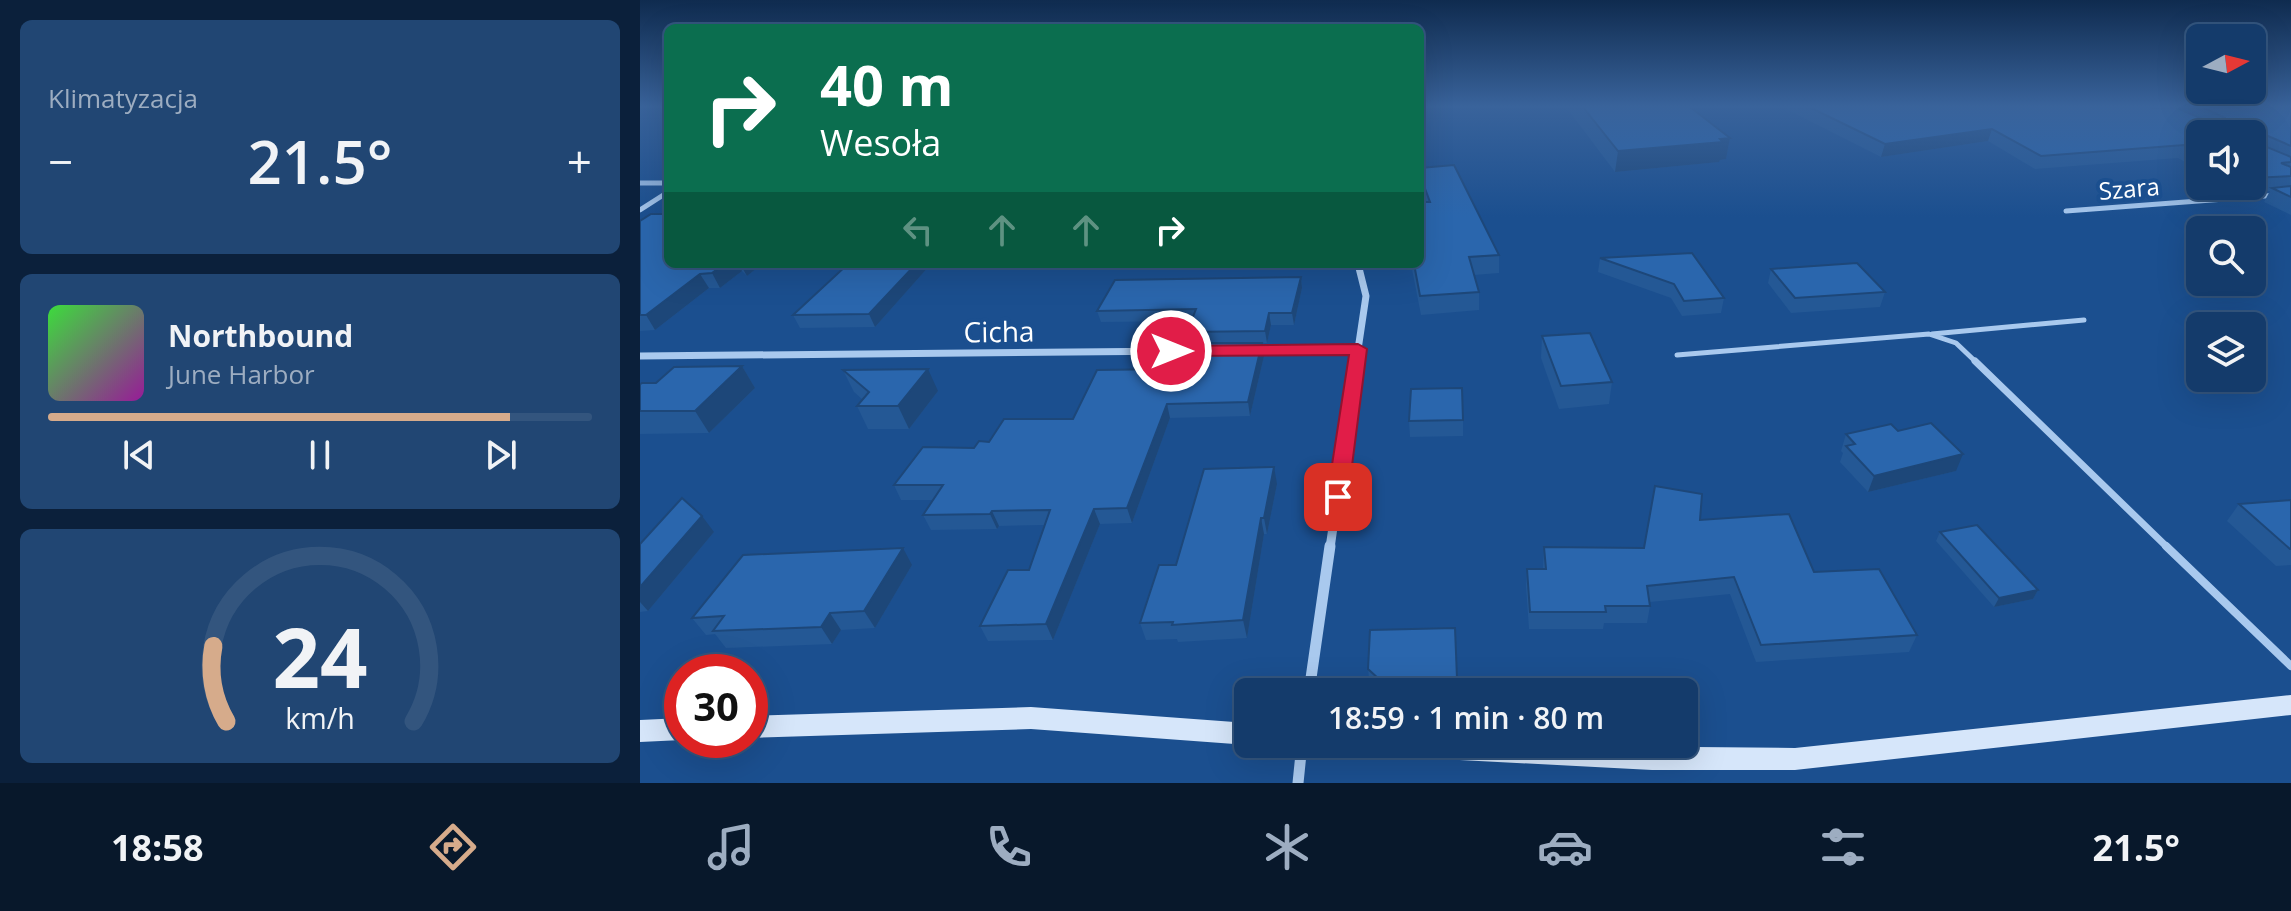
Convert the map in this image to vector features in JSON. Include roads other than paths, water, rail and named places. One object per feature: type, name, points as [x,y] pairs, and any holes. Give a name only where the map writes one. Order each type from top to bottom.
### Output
[{"type":"street","points":[[640,183],[664,183]]},
{"type":"street","name":"Szara","points":[[2066,211],[2291,194]]},
{"type":"street","points":[[640,210],[664,195]]},
{"type":"street","points":[[1311,678],[1366,296],[1359,268]]},
{"type":"street","points":[[1247,350],[1358,349]]},
{"type":"street","name":"Cicha","points":[[640,356],[1199,351]]},
{"type":"street","points":[[1633,758],[1795,759],[2291,705]]},
{"type":"street","points":[[768,726],[1031,718],[1234,733]]},
{"type":"street","points":[[640,731],[664,730]]},
{"type":"street","points":[[1298,783],[1301,758]]},
{"type":"lane","points":[[1677,355],[2084,320]]},
{"type":"lane","points":[[1929,334],[1956,343],[2291,666]]}]
